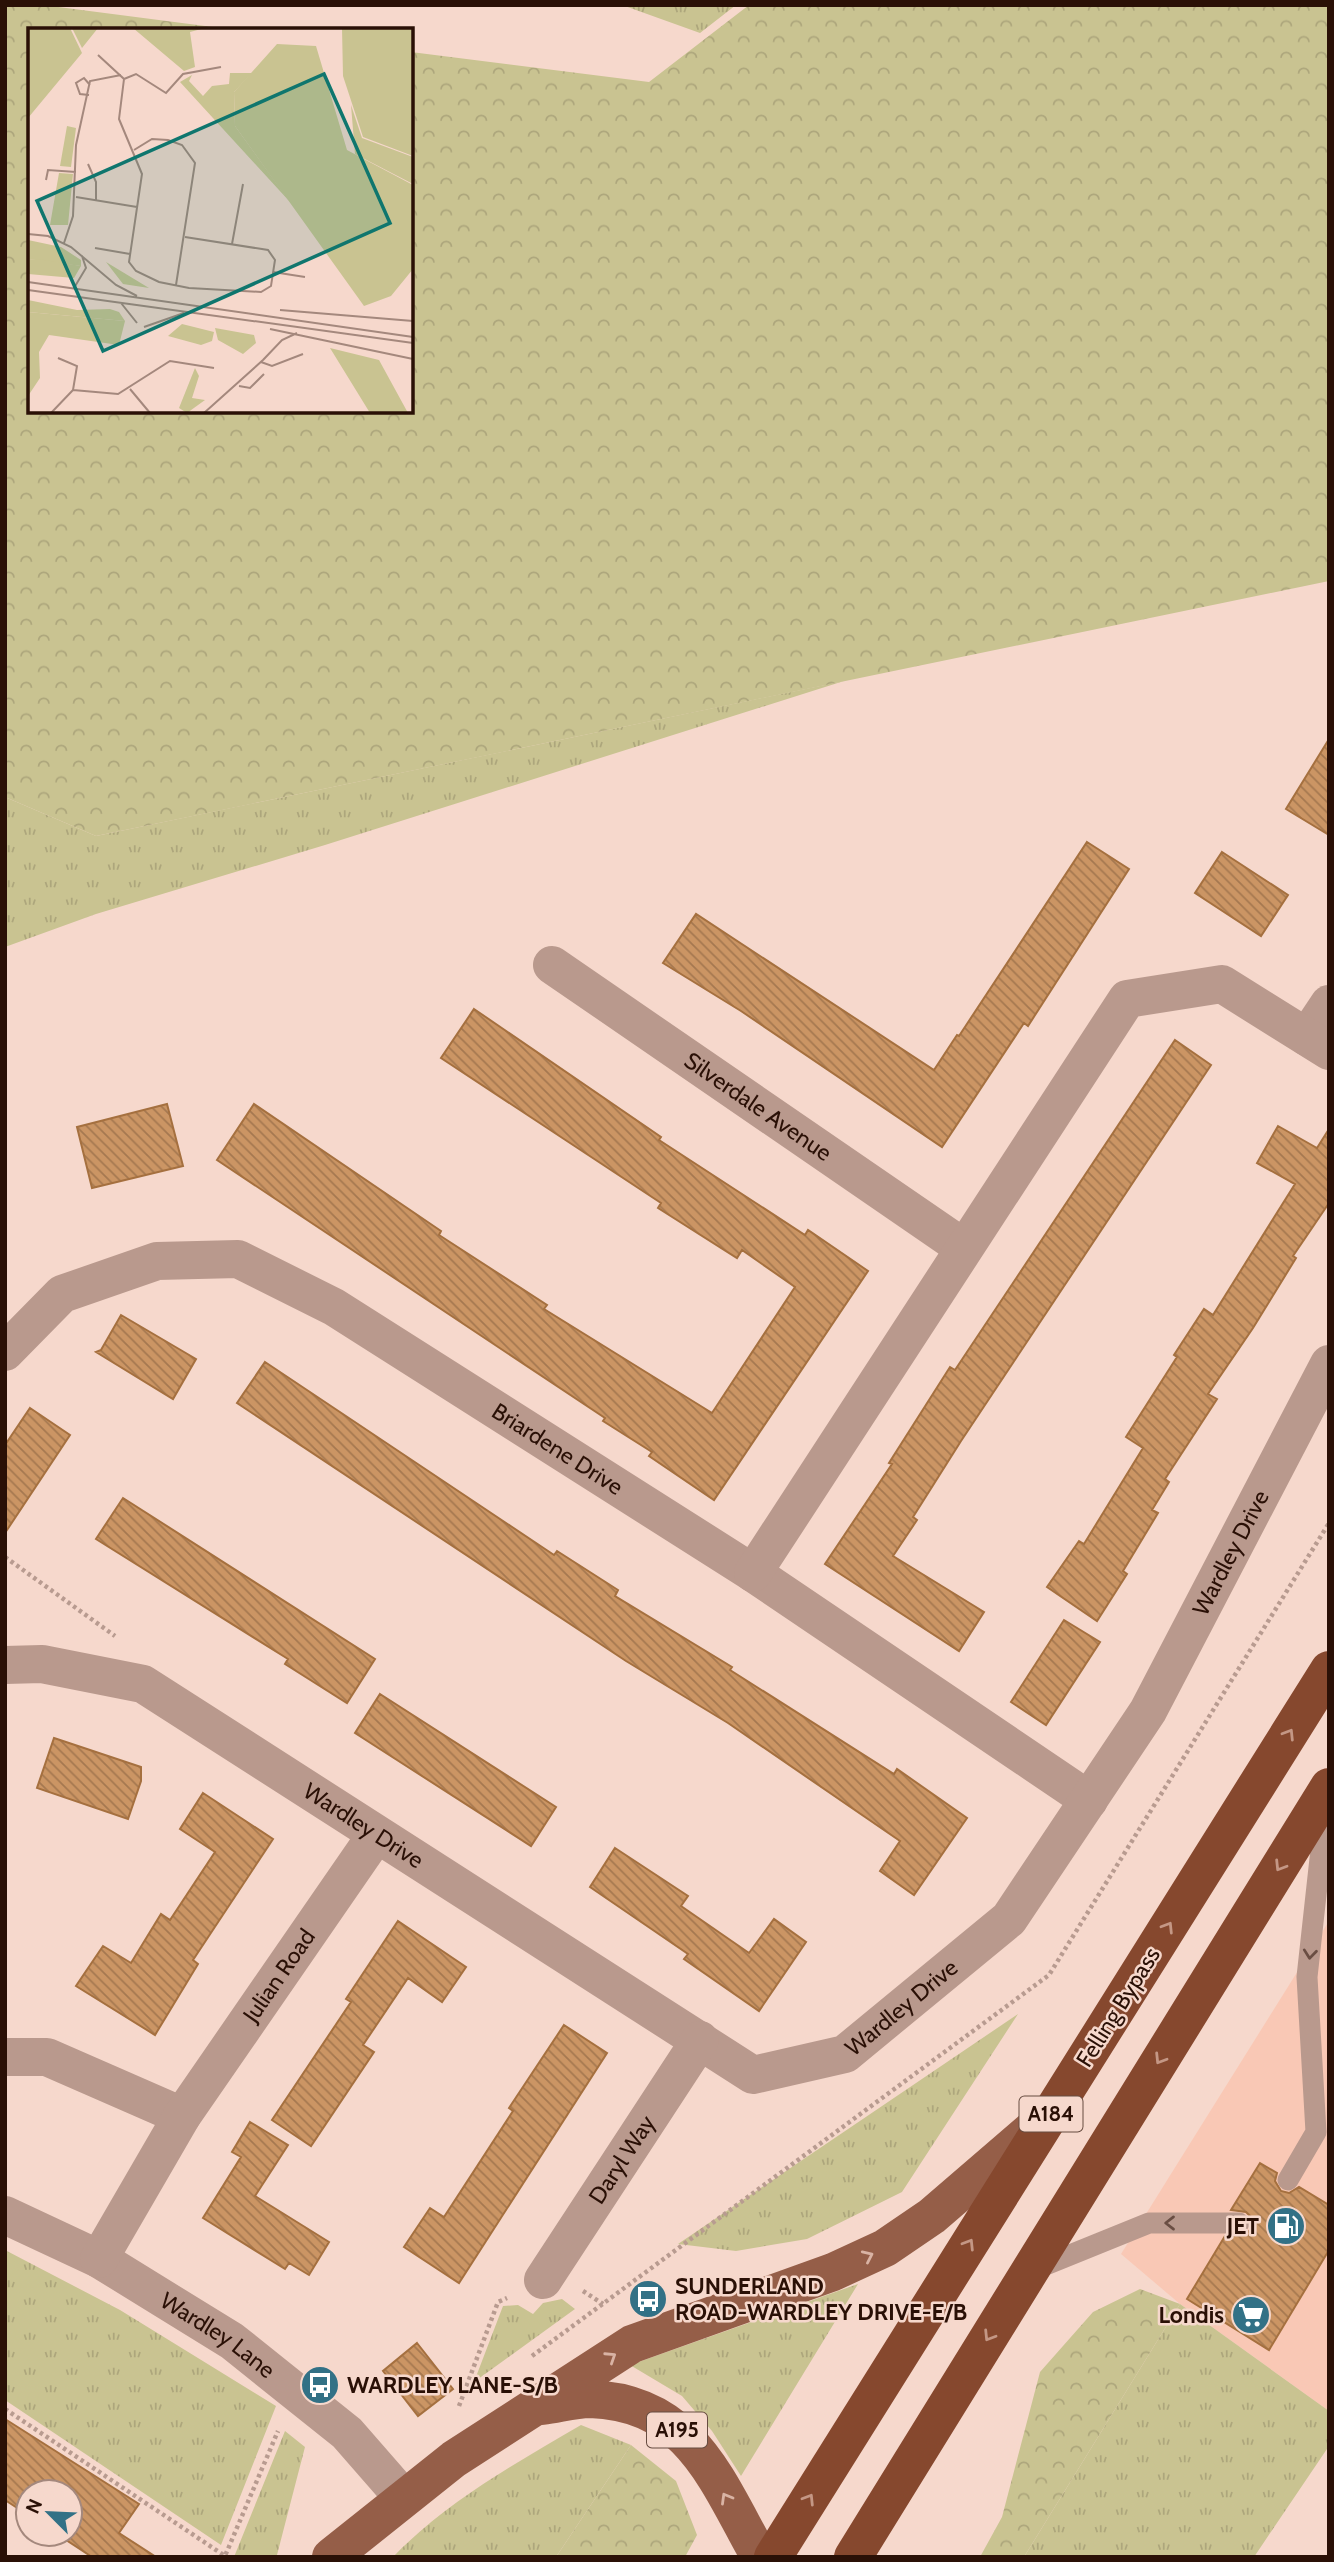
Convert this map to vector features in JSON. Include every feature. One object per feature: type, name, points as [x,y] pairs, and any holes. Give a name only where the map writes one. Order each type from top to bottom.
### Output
[{"type":"highway","name":"Felling Bypass","points":[[773,2557],[1329,1670]]},
{"type":"highway","name":"A184","points":[[853,2557],[1328,1788]]},
{"type":"main road","name":"A195","points":[[331,2557],[402,2497],[508,2421],[533,2408],[632,2344],[833,2272],[885,2248],[932,2216],[1051,2113]]},
{"type":"main road","name":"A195","points":[[533,2408],[589,2399],[628,2404],[663,2417],[698,2448],[760,2557]]},
{"type":"street","name":"Silverdale Avenue","points":[[552,965],[964,1248]]},
{"type":"street","points":[[753,1573],[1127,999],[1223,984],[1318,1044],[1329,1004]]},
{"type":"street","name":"Briardene Drive","points":[[5,1352],[62,1294],[157,1261],[238,1259],[334,1307],[753,1573],[1089,1800]]},
{"type":"street","name":"Wardley Drive","points":[[5,1665],[42,1664],[143,1684],[753,2075],[845,2054],[1009,1919],[1148,1711],[1329,1364]]},
{"type":"street","name":"Julian Road","points":[[99,2259],[183,2116],[376,1835]]},
{"type":"street","name":"Daryl Way","points":[[542,2280],[700,2040]]},
{"type":"street","points":[[5,2057],[47,2057],[183,2116]]},
{"type":"street","name":"Wardley Lane","points":[[5,2215],[99,2259],[232,2342],[347,2433],[402,2497]]},
{"type":"lane","points":[[1288,2180],[1316,2132],[1307,1977],[1328,1788]]},
{"type":"lane","points":[[1028,2272],[1149,2223],[1239,2223]]},
{"type":"path","points":[[5,1556],[125,1643]]},
{"type":"path","points":[[456,2412],[498,2302],[542,2280],[579,2289],[603,2304]]},
{"type":"path","points":[[5,2409],[225,2556],[294,2391]]},
{"type":"shaded area","points":[[1329,1921],[1329,2411],[1180,2304],[1121,2254]]},
{"type":"green space","points":[[5,5],[43,5],[221,28],[28,28],[28,413],[413,413],[413,52],[649,82],[749,5],[1329,5],[1329,581],[96,836],[5,797]]},
{"type":"green space","points":[[622,5],[736,5],[700,33]]},
{"type":"green space","points":[[844,681],[325,845],[96,914],[5,947],[5,797],[96,836]]},
{"type":"green space","points":[[1018,2014],[902,2192],[807,2239],[736,2251],[678,2244]]},
{"type":"green space","points":[[5,2250],[120,2310],[276,2406],[221,2545],[5,2400]]},
{"type":"green space","points":[[858,2284],[741,2476],[712,2431],[682,2396],[630,2365]]},
{"type":"green space","points":[[1140,2289],[1180,2304],[1024,2557],[980,2557],[1002,2517],[1040,2372],[1093,2312]]},
{"type":"green space","points":[[562,2299],[575,2309],[474,2382],[503,2306],[518,2305],[533,2314],[543,2303]]},
{"type":"green space","points":[[1180,2304],[1329,2411],[1329,2446],[1254,2557],[1024,2557]]},
{"type":"green space","points":[[581,2425],[631,2445],[556,2557],[393,2557],[459,2501]]},
{"type":"green space","points":[[285,2431],[305,2447],[277,2555],[234,2557]]},
{"type":"green space","points":[[631,2445],[676,2481],[697,2535],[685,2557],[556,2557]]},
{"type":"building","points":[[1329,739],[1329,835],[1286,809]]},
{"type":"building","points":[[1087,842],[1129,869],[1028,1026],[1024,1023],[942,1147],[741,1011],[663,963],[696,914],[934,1070]]},
{"type":"building","points":[[1222,852],[1288,895],[1261,936],[1195,893]]},
{"type":"building","points":[[474,1009],[661,1137],[659,1140],[805,1235],[808,1230],[868,1271],[714,1500],[649,1456],[652,1452],[603,1421],[605,1418],[217,1160],[254,1104],[441,1231],[439,1235],[547,1305],[544,1309],[712,1413],[795,1287],[742,1250],[737,1258],[658,1208],[661,1203],[441,1058]]},
{"type":"building","points":[[1175,1040],[1211,1065],[961,1441],[913,1517],[917,1520],[893,1556],[984,1612],[959,1651],[825,1564],[892,1464],[889,1463],[950,1367],[955,1370]]},
{"type":"building","points":[[167,1104],[183,1166],[92,1188],[77,1127]]},
{"type":"building","points":[[1278,1126],[1317,1148],[1329,1129],[1329,1203],[1293,1256],[1296,1258],[1253,1328],[1208,1394],[1217,1399],[1165,1479],[1169,1482],[1152,1510],[1158,1513],[1123,1571],[1127,1574],[1097,1621],[1047,1587],[1079,1541],[1084,1544],[1143,1448],[1126,1437],[1177,1357],[1174,1355],[1204,1309],[1213,1315],[1295,1184],[1257,1163]]},
{"type":"building","points":[[121,1315],[196,1359],[173,1399],[96,1352],[101,1350]]},
{"type":"building","points":[[265,1362],[554,1555],[557,1551],[618,1590],[615,1596],[732,1667],[730,1670],[894,1774],[897,1769],[967,1818],[914,1895],[880,1871],[900,1841],[728,1723],[626,1661],[237,1403]]},
{"type":"building","points":[[30,1408],[70,1435],[5,1533],[5,1445]]},
{"type":"building","points":[[123,1498],[375,1659],[347,1703],[285,1664],[288,1659],[96,1539]]},
{"type":"building","points":[[1064,1620],[1100,1642],[1046,1725],[1011,1702]]},
{"type":"building","points":[[380,1694],[556,1807],[531,1846],[355,1733]]},
{"type":"building","points":[[54,1738],[141,1767],[141,1781],[128,1819],[37,1788]]},
{"type":"building","points":[[203,1793],[273,1839],[193,1960],[198,1964],[155,2035],[76,1986],[103,1946],[131,1963],[161,1914],[170,1920],[215,1852],[180,1829]]},
{"type":"building","points":[[615,1848],[688,1896],[681,1906],[749,1953],[774,1919],[806,1942],[759,2011],[684,1959],[688,1954],[590,1887]]},
{"type":"building","points":[[398,1921],[466,1967],[442,2002],[408,1978],[363,2045],[374,2052],[311,2146],[272,2120],[351,2002],[346,1999]]},
{"type":"building","points":[[564,2025],[607,2053],[459,2283],[404,2247],[430,2208],[444,2217],[513,2111],[509,2108]]},
{"type":"building","points":[[250,2122],[288,2145],[255,2196],[329,2242],[309,2275],[289,2263],[285,2269],[203,2218],[241,2157],[232,2152]]},
{"type":"building","points":[[1260,2163],[1277,2173],[1275,2181],[1281,2191],[1289,2193],[1299,2187],[1329,2205],[1329,2250],[1269,2350],[1187,2299],[1225,2236],[1245,2235],[1251,2229],[1251,2217],[1246,2212],[1231,2210]]},
{"type":"building","points":[[417,2343],[453,2389],[418,2416],[383,2371]]},
{"type":"building","points":[[5,2419],[139,2504],[119,2533],[156,2557],[92,2557],[78,2548],[84,2548],[84,2478],[14,2478],[14,2506],[5,2500]]},
{"type":"place","name":"JET","points":[[1286,2226]]},
{"type":"place","name":"SUNDERLAND ROAD-WARDLEY DRIVE-E/B","points":[[648,2299]]},
{"type":"place","name":"Londis","points":[[1251,2315]]},
{"type":"place","name":"WARDLEY LANE-S/B","points":[[320,2385]]}]
